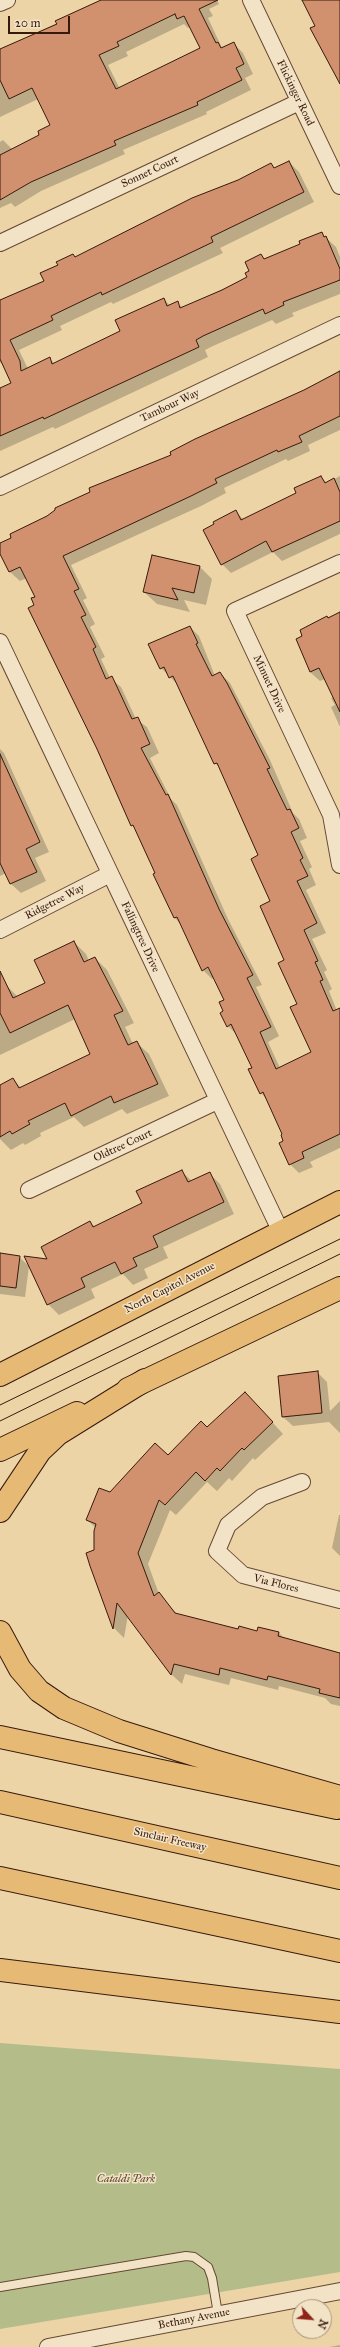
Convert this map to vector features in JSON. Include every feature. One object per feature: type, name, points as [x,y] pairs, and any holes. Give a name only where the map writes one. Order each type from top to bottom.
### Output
[{"type":"main road","name":"North Capitol Avenue","points":[[0,1375],[340,1202]]},
{"type":"main road","points":[[0,1450],[340,1288]]},
{"type":"main road","points":[[0,1511],[35,1457],[58,1434],[146,1380]]},
{"type":"main road","points":[[0,1632],[20,1669],[39,1691],[64,1708],[91,1721],[134,1736],[340,1796]]},
{"type":"main road","points":[[0,1737],[340,1809]]},
{"type":"main road","name":"Sinclair Freeway","points":[[0,1802],[340,1878]]},
{"type":"main road","points":[[0,1878],[340,1951]]},
{"type":"main road","points":[[0,1970],[340,2012]]},
{"type":"street","points":[[0,3],[7,0]]},
{"type":"street","name":"Flickinger Road","points":[[251,0],[340,186]]},
{"type":"street","name":"Sonnet Court","points":[[0,244],[299,102]]},
{"type":"street","name":"Tambour Way","points":[[0,487],[340,325]]},
{"type":"street","name":"Minuet Drive","points":[[340,563],[235,611],[331,815],[340,865]]},
{"type":"street","name":"Fallingtree Drive","points":[[0,642],[6,668],[110,874],[217,1101],[281,1232]]},
{"type":"street","name":"Ridgetree Way","points":[[0,930],[110,874]]},
{"type":"street","name":"Oldtree Court","points":[[29,1190],[217,1101]]},
{"type":"street","name":"Via Flores","points":[[302,1482],[262,1497],[228,1525],[217,1551],[243,1575],[340,1600]]},
{"type":"street","name":"Bethany Avenue","points":[[48,2347],[340,2291]]},
{"type":"lane","points":[[0,2287],[186,2256],[194,2257],[208,2267],[212,2278],[218,2314]]},
{"type":"green space","name":"Cataldi Park","points":[[0,2043],[340,2069],[340,2272],[0,2329]]},
{"type":"building","points":[[101,0],[218,0],[199,9],[216,43],[218,42],[221,48],[234,42],[244,64],[236,68],[242,80],[197,102],[198,105],[114,141],[116,145],[31,182],[0,200],[0,155],[39,135],[38,131],[50,125],[32,88],[9,99],[0,80],[0,49],[57,24],[55,21]],"holes":[[[175,14],[177,19],[184,16],[200,48],[116,89],[99,55],[119,46],[117,42]]]},
{"type":"building","points":[[302,0],[340,0],[340,84],[310,28],[315,26]]},
{"type":"building","points":[[289,161],[304,192],[211,237],[213,242],[102,295],[101,292],[51,316],[53,320],[10,340],[20,361],[21,371],[50,357],[52,364],[120,331],[115,320],[164,298],[167,306],[178,301],[180,308],[222,290],[247,277],[245,273],[249,271],[245,262],[261,254],[264,259],[300,244],[299,241],[322,232],[324,237],[326,236],[340,269],[340,280],[283,302],[284,305],[265,314],[263,309],[203,336],[196,340],[199,347],[44,419],[43,417],[0,436],[0,388],[11,383],[0,359],[0,300],[44,281],[40,273],[58,265],[56,262],[73,254],[75,257],[192,198],[238,180],[271,163],[274,168]]},
{"type":"building","points":[[340,371],[340,416],[299,436],[302,442],[278,452],[277,450],[215,479],[217,483],[63,556],[79,589],[74,591],[86,615],[81,617],[96,647],[93,649],[106,679],[112,676],[132,719],[138,717],[150,744],[141,748],[166,795],[168,794],[219,909],[253,975],[247,978],[271,1027],[260,1032],[276,1069],[311,1052],[290,1007],[297,1004],[278,963],[284,960],[260,906],[270,901],[251,859],[258,855],[217,763],[214,764],[173,676],[169,678],[164,667],[160,669],[148,644],[190,626],[198,643],[196,644],[212,676],[220,672],[227,683],[270,768],[267,769],[287,810],[290,809],[299,828],[291,832],[303,858],[300,860],[308,876],[297,881],[317,923],[304,930],[318,961],[315,962],[323,980],[320,981],[333,1011],[340,1008],[340,1134],[302,1152],[304,1158],[289,1165],[279,1143],[283,1141],[282,1134],[263,1092],[260,1094],[248,1069],[252,1068],[231,1024],[227,1027],[220,1013],[223,1011],[219,1002],[224,1000],[208,967],[202,971],[177,917],[174,918],[153,874],[155,873],[133,825],[131,826],[97,749],[28,608],[34,605],[31,598],[35,597],[20,567],[9,572],[0,554],[0,543],[11,538],[10,534],[47,516],[55,510],[55,508],[90,492],[89,488],[171,455],[170,452],[195,439],[304,390]]},
{"type":"building","points":[[321,476],[325,483],[334,478],[340,492],[340,521],[272,552],[266,541],[221,565],[203,530],[214,524],[213,522],[236,510],[241,520],[296,493],[294,488]]},
{"type":"building","points":[[152,555],[200,566],[194,593],[172,588],[178,600],[143,592]]},
{"type":"building","points":[[340,612],[340,712],[319,668],[310,672],[296,639],[302,636],[300,630],[327,616],[328,618]]},
{"type":"building","points":[[0,754],[40,842],[26,849],[37,872],[10,884],[0,863]]},
{"type":"building","points":[[74,941],[84,962],[95,957],[123,1011],[114,1015],[128,1045],[137,1041],[158,1084],[114,1103],[111,1096],[71,1116],[65,1103],[28,1121],[30,1124],[12,1134],[10,1131],[0,1137],[0,1085],[13,1078],[19,1088],[90,1054],[68,1005],[10,1033],[0,1013],[0,971],[13,998],[45,983],[34,960]]},
{"type":"building","points":[[182,1170],[188,1182],[210,1172],[224,1202],[153,1236],[158,1247],[133,1258],[137,1266],[121,1274],[115,1262],[81,1278],[85,1287],[47,1305],[24,1256],[47,1259],[41,1247],[90,1221],[93,1227],[142,1203],[136,1191]]},
{"type":"building","points":[[0,1253],[20,1256],[16,1288],[0,1286]]},
{"type":"building","points":[[318,1371],[322,1413],[282,1417],[278,1376]]},
{"type":"building","points":[[245,1392],[273,1422],[244,1450],[242,1448],[220,1471],[217,1468],[205,1481],[196,1472],[165,1505],[159,1500],[138,1553],[154,1596],[159,1592],[175,1613],[238,1629],[239,1626],[257,1631],[258,1627],[279,1632],[278,1636],[340,1653],[340,1698],[319,1693],[320,1689],[268,1676],[267,1680],[220,1668],[219,1675],[174,1664],[171,1675],[117,1603],[113,1629],[90,1566],[86,1553],[94,1550],[94,1531],[96,1524],[86,1520],[99,1488],[110,1492],[155,1443],[168,1455],[201,1421],[207,1427]]},
{"type":"tram line","points":[[0,1405],[340,1239]]},
{"type":"tram line","points":[[0,1421],[340,1254]]}]
